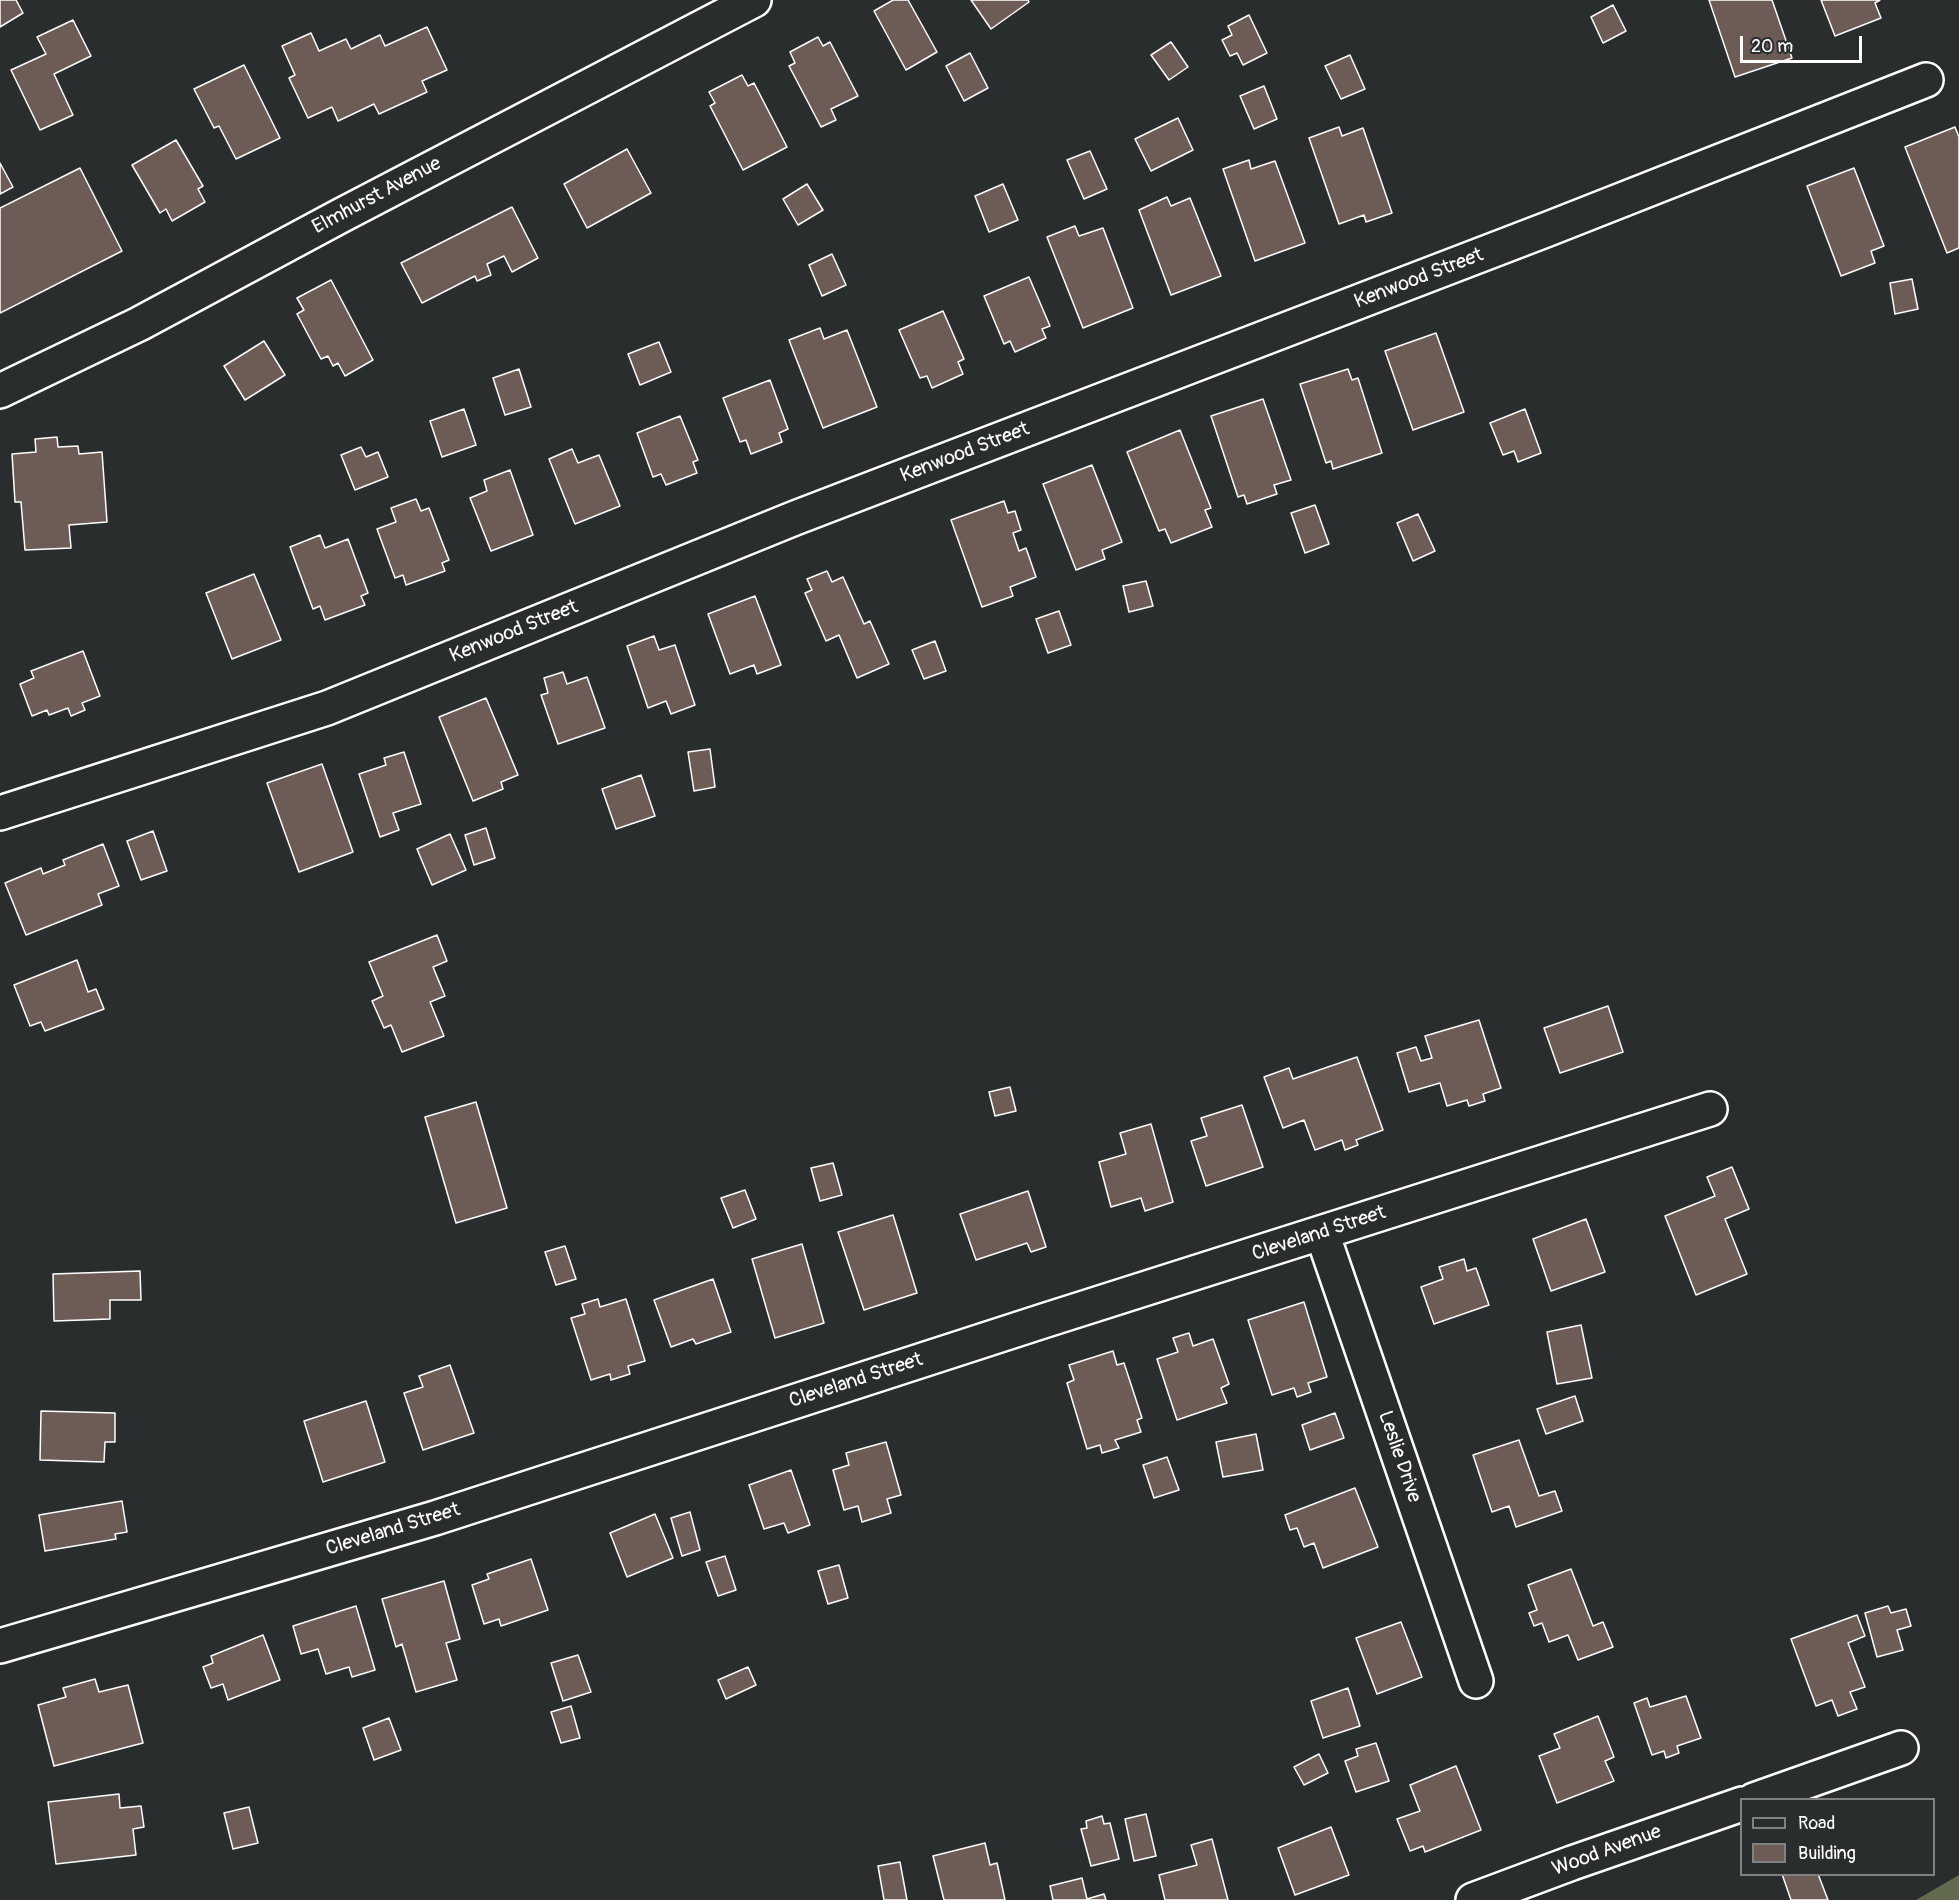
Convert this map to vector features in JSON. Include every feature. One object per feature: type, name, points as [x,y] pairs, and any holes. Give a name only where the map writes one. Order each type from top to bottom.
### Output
[{"type":"street","name":"Elmhurst Avenue","points":[[0,391],[139,324],[383,193],[754,0]]},
{"type":"street","name":"Kenwood Street","points":[[0,813],[327,708],[795,518],[1548,229],[1926,80]]},
{"type":"street","name":"Cleveland Street","points":[[0,1646],[435,1518],[1029,1325],[1710,1109]]},
{"type":"street","name":"Leslie Drive","points":[[1322,1233],[1476,1681]]},
{"type":"street","points":[[1760,1798],[1901,1748]]},
{"type":"street","name":"Wood Avenue","points":[[1473,1900],[1740,1805]]},
{"type":"green space","points":[[1959,1875],[1959,1900],[1916,1900]]},
{"type":"building","points":[[0,0],[16,0],[23,13],[0,27]]},
{"type":"building","points":[[893,0],[908,0],[937,52],[906,70],[874,11]]},
{"type":"building","points":[[971,0],[1028,0],[1029,2],[991,29]]},
{"type":"building","points":[[1709,0],[1772,0],[1792,58],[1735,77]]},
{"type":"building","points":[[1821,0],[1880,0],[1875,3],[1881,18],[1835,36]]},
{"type":"building","points":[[1613,5],[1626,31],[1603,43],[1591,17]]},
{"type":"building","points":[[1249,15],[1267,53],[1243,65],[1237,53],[1230,56],[1222,40],[1232,35],[1228,26]]},
{"type":"building","points":[[73,20],[91,56],[54,74],[73,115],[40,130],[11,70],[46,54],[37,37]]},
{"type":"building","points":[[427,27],[447,70],[422,81],[427,92],[379,114],[374,104],[338,121],[332,107],[308,118],[289,78],[295,75],[282,46],[311,33],[319,51],[346,39],[351,49],[380,35],[385,46]]},
{"type":"building","points":[[818,37],[823,46],[830,42],[858,96],[831,109],[836,120],[821,127],[789,66],[795,63],[790,52]]},
{"type":"building","points":[[1171,42],[1188,67],[1169,80],[1151,55]]},
{"type":"building","points":[[970,53],[988,88],[964,101],[946,66]]},
{"type":"building","points":[[1350,55],[1365,89],[1341,99],[1325,66]]},
{"type":"building","points":[[244,65],[280,138],[236,159],[219,126],[214,128],[194,89]]},
{"type":"building","points":[[742,75],[748,86],[754,83],[787,147],[743,170],[710,106],[715,103],[709,92]]},
{"type":"building","points":[[1264,86],[1277,119],[1254,129],[1240,96]]},
{"type":"building","points":[[1178,118],[1193,150],[1151,171],[1135,139]]},
{"type":"building","points":[[1339,127],[1342,136],[1363,128],[1392,213],[1366,222],[1364,215],[1339,224],[1309,138]]},
{"type":"building","points":[[1955,127],[1959,137],[1959,248],[1947,253],[1905,147]]},
{"type":"building","points":[[176,140],[203,186],[198,189],[205,202],[172,221],[166,209],[160,213],[132,165]]},
{"type":"building","points":[[627,149],[651,193],[587,228],[564,184]]},
{"type":"building","points":[[1090,151],[1107,189],[1084,199],[1067,160]]},
{"type":"building","points":[[1249,160],[1251,169],[1275,161],[1305,243],[1255,261],[1223,169]]},
{"type":"building","points":[[0,163],[13,187],[0,194]]},
{"type":"building","points":[[80,168],[122,251],[0,313],[0,208]]},
{"type":"building","points":[[1854,168],[1884,246],[1871,251],[1875,263],[1841,276],[1807,186]]},
{"type":"building","points":[[807,184],[823,210],[798,225],[783,199]]},
{"type":"building","points":[[1003,184],[1018,220],[989,232],[975,196]]},
{"type":"building","points":[[1167,197],[1171,206],[1190,198],[1221,276],[1171,295],[1139,210]]},
{"type":"building","points":[[512,207],[538,258],[512,272],[504,256],[487,264],[491,275],[477,281],[475,276],[422,303],[401,263]]},
{"type":"building","points":[[1075,226],[1079,236],[1103,228],[1133,308],[1083,328],[1047,237]]},
{"type":"building","points":[[832,254],[846,285],[822,296],[809,265]]},
{"type":"building","points":[[1029,277],[1050,326],[1042,329],[1046,338],[1015,352],[1010,341],[1004,344],[984,296]]},
{"type":"building","points":[[1912,279],[1918,309],[1895,314],[1890,283]]},
{"type":"building","points":[[331,280],[373,360],[345,376],[338,363],[333,366],[328,356],[321,359],[297,314],[304,310],[297,298]]},
{"type":"building","points":[[943,311],[964,359],[958,362],[963,374],[932,388],[927,376],[920,378],[899,330]]},
{"type":"building","points":[[820,328],[824,339],[847,330],[877,407],[823,428],[789,340]]},
{"type":"building","points":[[1436,333],[1464,412],[1413,430],[1385,351]]},
{"type":"building","points":[[264,341],[285,375],[245,400],[224,366]]},
{"type":"building","points":[[659,342],[671,372],[640,385],[628,354]]},
{"type":"building","points":[[519,369],[531,407],[505,415],[493,378]]},
{"type":"building","points":[[1348,369],[1352,380],[1358,378],[1382,453],[1333,469],[1331,461],[1326,463],[1300,384]]},
{"type":"building","points":[[770,380],[788,429],[779,433],[782,442],[751,454],[746,440],[740,442],[723,398]]},
{"type":"building","points":[[1263,399],[1291,480],[1274,485],[1277,494],[1247,504],[1244,495],[1238,497],[1211,416]]},
{"type":"building","points":[[464,409],[476,445],[442,457],[430,421]]},
{"type":"building","points":[[1525,409],[1541,453],[1518,462],[1514,451],[1503,455],[1490,423]]},
{"type":"building","points":[[680,416],[698,460],[693,462],[697,473],[666,485],[661,474],[653,477],[637,433]]},
{"type":"building","points":[[1180,430],[1211,508],[1205,510],[1212,527],[1171,543],[1165,529],[1159,531],[1127,452]]},
{"type":"building","points":[[57,437],[58,447],[78,446],[79,454],[102,452],[107,522],[69,525],[71,548],[25,550],[21,502],[15,502],[12,454],[36,452],[35,439]]},
{"type":"building","points":[[361,447],[366,457],[378,452],[388,477],[355,490],[341,455]]},
{"type":"building","points":[[572,449],[578,463],[599,455],[620,506],[575,524],[549,459]]},
{"type":"building","points":[[1092,465],[1122,542],[1102,550],[1105,559],[1076,570],[1043,484]]},
{"type":"building","points":[[510,470],[533,535],[491,551],[470,498],[487,491],[484,480]]},
{"type":"building","points":[[416,499],[421,511],[429,508],[449,560],[442,563],[445,571],[406,585],[403,575],[395,578],[377,529],[396,522],[391,508]]},
{"type":"building","points":[[1004,501],[1008,513],[1015,511],[1021,530],[1013,533],[1019,551],[1026,548],[1036,577],[1010,587],[1013,596],[982,607],[951,520]]},
{"type":"building","points":[[1315,505],[1329,544],[1305,553],[1291,513]]},
{"type":"building","points":[[1418,514],[1435,551],[1413,561],[1397,523]]},
{"type":"building","points":[[320,535],[325,548],[348,539],[368,593],[361,596],[365,605],[325,620],[320,606],[313,609],[290,547]]},
{"type":"building","points":[[827,571],[832,582],[843,577],[864,624],[870,621],[889,664],[857,678],[839,635],[826,641],[805,593],[812,590],[807,579]]},
{"type":"building","points":[[254,574],[281,640],[232,659],[206,593]]},
{"type":"building","points":[[1146,581],[1153,606],[1129,612],[1123,586]]},
{"type":"building","points":[[755,596],[781,665],[757,674],[754,665],[730,674],[708,614]]},
{"type":"building","points":[[1059,611],[1071,645],[1048,653],[1036,619]]},
{"type":"building","points":[[654,636],[659,650],[675,645],[695,705],[671,714],[666,701],[648,708],[627,646]]},
{"type":"building","points":[[935,641],[946,671],[924,679],[912,650]]},
{"type":"building","points":[[83,651],[100,696],[82,703],[85,710],[71,716],[68,708],[49,715],[47,710],[32,716],[20,684],[34,678],[31,671]]},
{"type":"building","points":[[563,672],[567,684],[587,677],[605,728],[558,744],[541,695],[548,693],[544,678]]},
{"type":"building","points":[[486,698],[518,775],[501,782],[503,789],[473,801],[439,717]]},
{"type":"building","points":[[710,749],[715,787],[694,791],[688,752]]},
{"type":"building","points":[[404,752],[421,804],[393,813],[399,830],[380,837],[359,774],[386,765],[384,758]]},
{"type":"building","points":[[322,764],[353,852],[299,872],[267,783]]},
{"type":"building","points":[[641,775],[655,816],[616,829],[602,789]]},
{"type":"building","points":[[486,828],[495,858],[474,865],[465,835]]},
{"type":"building","points":[[153,831],[167,871],[141,880],[127,841]]},
{"type":"building","points":[[450,834],[466,870],[432,885],[417,849]]},
{"type":"building","points":[[103,844],[119,886],[98,894],[102,905],[26,935],[5,883],[41,868],[43,874],[65,865],[63,860]]},
{"type":"building","points":[[437,935],[447,961],[433,967],[445,996],[430,1002],[444,1036],[402,1052],[391,1025],[384,1028],[372,1001],[383,996],[369,962]]},
{"type":"building","points":[[77,960],[88,992],[96,989],[104,1009],[45,1031],[41,1022],[30,1026],[14,985]]},
{"type":"building","points":[[1608,1006],[1623,1052],[1560,1073],[1544,1028]]},
{"type":"building","points":[[1479,1020],[1501,1088],[1483,1094],[1485,1101],[1469,1106],[1467,1100],[1447,1106],[1440,1083],[1409,1092],[1397,1053],[1416,1047],[1421,1061],[1432,1058],[1425,1036]]},
{"type":"building","points":[[1357,1057],[1383,1130],[1356,1140],[1358,1145],[1345,1150],[1342,1140],[1315,1150],[1304,1120],[1283,1128],[1264,1077],[1289,1068],[1293,1079]]},
{"type":"building","points":[[1010,1087],[1016,1111],[995,1116],[989,1092]]},
{"type":"building","points":[[476,1102],[507,1208],[456,1223],[425,1117]]},
{"type":"building","points":[[1242,1105],[1263,1167],[1206,1186],[1191,1141],[1207,1136],[1201,1118]]},
{"type":"building","points":[[1151,1124],[1173,1202],[1145,1211],[1141,1198],[1111,1207],[1099,1162],[1126,1154],[1120,1133]]},
{"type":"building","points":[[833,1163],[842,1195],[820,1201],[811,1168]]},
{"type":"building","points":[[1732,1167],[1749,1209],[1725,1219],[1747,1274],[1696,1295],[1665,1216],[1715,1196],[1707,1177]]},
{"type":"building","points":[[745,1190],[756,1219],[733,1228],[721,1198]]},
{"type":"building","points":[[1028,1191],[1046,1247],[1031,1252],[1027,1243],[976,1260],[960,1214]]},
{"type":"building","points":[[893,1215],[917,1293],[864,1310],[838,1232]]},
{"type":"building","points":[[1586,1219],[1605,1272],[1551,1291],[1533,1239]]},
{"type":"building","points":[[802,1244],[824,1323],[775,1338],[752,1259]]},
{"type":"building","points":[[565,1246],[576,1279],[556,1285],[545,1252]]},
{"type":"building","points":[[1464,1259],[1467,1271],[1476,1268],[1489,1305],[1434,1324],[1421,1287],[1443,1279],[1439,1267]]},
{"type":"building","points":[[140,1271],[141,1300],[110,1300],[110,1319],[54,1321],[53,1274]]},
{"type":"building","points":[[713,1279],[731,1332],[696,1344],[693,1339],[671,1347],[654,1300]]},
{"type":"building","points":[[598,1299],[600,1307],[626,1299],[645,1361],[628,1366],[630,1374],[611,1380],[610,1374],[591,1380],[571,1318],[585,1314],[582,1304]]},
{"type":"building","points":[[1304,1302],[1327,1377],[1308,1383],[1311,1392],[1297,1397],[1294,1388],[1272,1395],[1248,1320]]},
{"type":"building","points":[[1581,1325],[1592,1378],[1557,1384],[1547,1332]]},
{"type":"building","points":[[1189,1333],[1193,1346],[1213,1339],[1229,1384],[1221,1388],[1227,1403],[1177,1420],[1157,1359],[1178,1352],[1173,1338]]},
{"type":"building","points":[[1113,1351],[1117,1365],[1124,1363],[1142,1418],[1137,1420],[1141,1432],[1115,1440],[1119,1448],[1102,1453],[1100,1445],[1087,1449],[1067,1383],[1074,1380],[1069,1365]]},
{"type":"building","points":[[450,1365],[474,1433],[423,1450],[404,1393],[423,1387],[419,1376]]},
{"type":"building","points":[[1575,1396],[1583,1421],[1546,1434],[1537,1409]]},
{"type":"building","points":[[366,1401],[385,1462],[323,1482],[304,1421]]},
{"type":"building","points":[[41,1411],[115,1413],[115,1442],[105,1442],[104,1462],[40,1460]]},
{"type":"building","points":[[1335,1413],[1344,1438],[1310,1450],[1302,1425]]},
{"type":"building","points":[[1256,1434],[1263,1470],[1223,1477],[1216,1442]]},
{"type":"building","points":[[1519,1440],[1539,1496],[1555,1491],[1562,1511],[1516,1527],[1509,1506],[1492,1512],[1473,1455]]},
{"type":"building","points":[[886,1442],[901,1495],[887,1499],[891,1513],[862,1522],[858,1506],[844,1510],[833,1470],[849,1465],[846,1453]]},
{"type":"building","points":[[1167,1457],[1179,1490],[1154,1498],[1143,1465]]},
{"type":"building","points":[[791,1470],[810,1525],[788,1533],[784,1523],[764,1529],[749,1485]]},
{"type":"building","points":[[1355,1488],[1378,1547],[1323,1568],[1314,1543],[1304,1547],[1297,1528],[1290,1530],[1285,1515]]},
{"type":"building","points":[[122,1501],[127,1532],[115,1534],[116,1539],[45,1551],[39,1515]]},
{"type":"building","points":[[690,1512],[700,1550],[682,1556],[671,1518]]},
{"type":"building","points":[[655,1514],[673,1558],[627,1577],[610,1533]]},
{"type":"building","points":[[725,1556],[736,1590],[718,1596],[706,1562]]},
{"type":"building","points":[[531,1559],[548,1610],[501,1626],[499,1619],[484,1624],[472,1585],[489,1579],[487,1574]]},
{"type":"building","points":[[839,1565],[848,1598],[828,1604],[818,1571]]},
{"type":"building","points":[[1571,1569],[1593,1626],[1603,1622],[1613,1647],[1578,1660],[1568,1635],[1549,1642],[1542,1623],[1534,1626],[1529,1613],[1537,1610],[1528,1585]]},
{"type":"building","points":[[444,1581],[460,1639],[446,1643],[457,1680],[416,1692],[402,1644],[396,1647],[382,1599]]},
{"type":"building","points":[[356,1606],[375,1670],[352,1677],[349,1667],[326,1674],[318,1649],[301,1654],[293,1626]]},
{"type":"building","points":[[1888,1606],[1891,1613],[1906,1609],[1911,1626],[1897,1630],[1903,1650],[1877,1657],[1865,1613]]},
{"type":"building","points":[[1857,1615],[1865,1636],[1848,1643],[1865,1687],[1850,1692],[1857,1709],[1838,1716],[1832,1700],[1816,1706],[1791,1639]]},
{"type":"building","points":[[1401,1622],[1422,1677],[1377,1694],[1356,1638]]},
{"type":"building","points":[[263,1635],[280,1680],[228,1700],[223,1684],[211,1688],[203,1667],[213,1663],[211,1656]]},
{"type":"building","points":[[578,1655],[591,1692],[563,1701],[551,1663]]},
{"type":"building","points":[[748,1667],[756,1685],[726,1699],[718,1680]]},
{"type":"building","points":[[95,1679],[99,1692],[128,1685],[143,1743],[54,1766],[38,1705],[66,1697],[63,1688]]},
{"type":"building","points":[[1348,1688],[1360,1726],[1323,1738],[1311,1701]]},
{"type":"building","points":[[1686,1696],[1701,1738],[1677,1746],[1679,1753],[1666,1758],[1664,1751],[1652,1755],[1634,1703],[1647,1698],[1650,1707]]},
{"type":"building","points":[[571,1706],[580,1738],[561,1743],[551,1712]]},
{"type":"building","points":[[1598,1716],[1614,1757],[1605,1761],[1614,1781],[1557,1803],[1539,1756],[1560,1748],[1554,1734]]},
{"type":"building","points":[[389,1718],[401,1750],[374,1760],[363,1728]]},
{"type":"building","points":[[1376,1743],[1389,1781],[1356,1792],[1345,1761],[1358,1756],[1356,1749]]},
{"type":"building","points":[[1319,1754],[1328,1773],[1304,1785],[1294,1767]]},
{"type":"building","points":[[1456,1766],[1481,1830],[1425,1852],[1423,1846],[1410,1851],[1397,1819],[1420,1811],[1410,1785]]},
{"type":"building","points":[[119,1794],[120,1808],[141,1806],[144,1827],[133,1829],[136,1855],[56,1864],[48,1802]]},
{"type":"building","points":[[249,1807],[258,1843],[233,1849],[224,1813]]},
{"type":"building","points":[[1146,1814],[1156,1856],[1134,1861],[1125,1819]]},
{"type":"building","points":[[1102,1816],[1104,1824],[1110,1823],[1119,1859],[1091,1866],[1081,1829],[1087,1828],[1086,1821]]},
{"type":"building","points":[[1331,1827],[1349,1875],[1295,1895],[1278,1848]]},
{"type":"building","points":[[1212,1839],[1228,1900],[1165,1900],[1159,1875],[1197,1865],[1191,1845]]},
{"type":"building","points":[[985,1843],[990,1865],[997,1863],[1005,1900],[944,1900],[933,1856]]},
{"type":"building","points":[[900,1862],[907,1900],[884,1900],[878,1866]]},
{"type":"building","points":[[1783,1876],[1819,1876],[1828,1900],[1791,1900]]},
{"type":"building","points":[[1082,1878],[1087,1899],[1104,1894],[1106,1900],[1053,1900],[1050,1886]]}]
